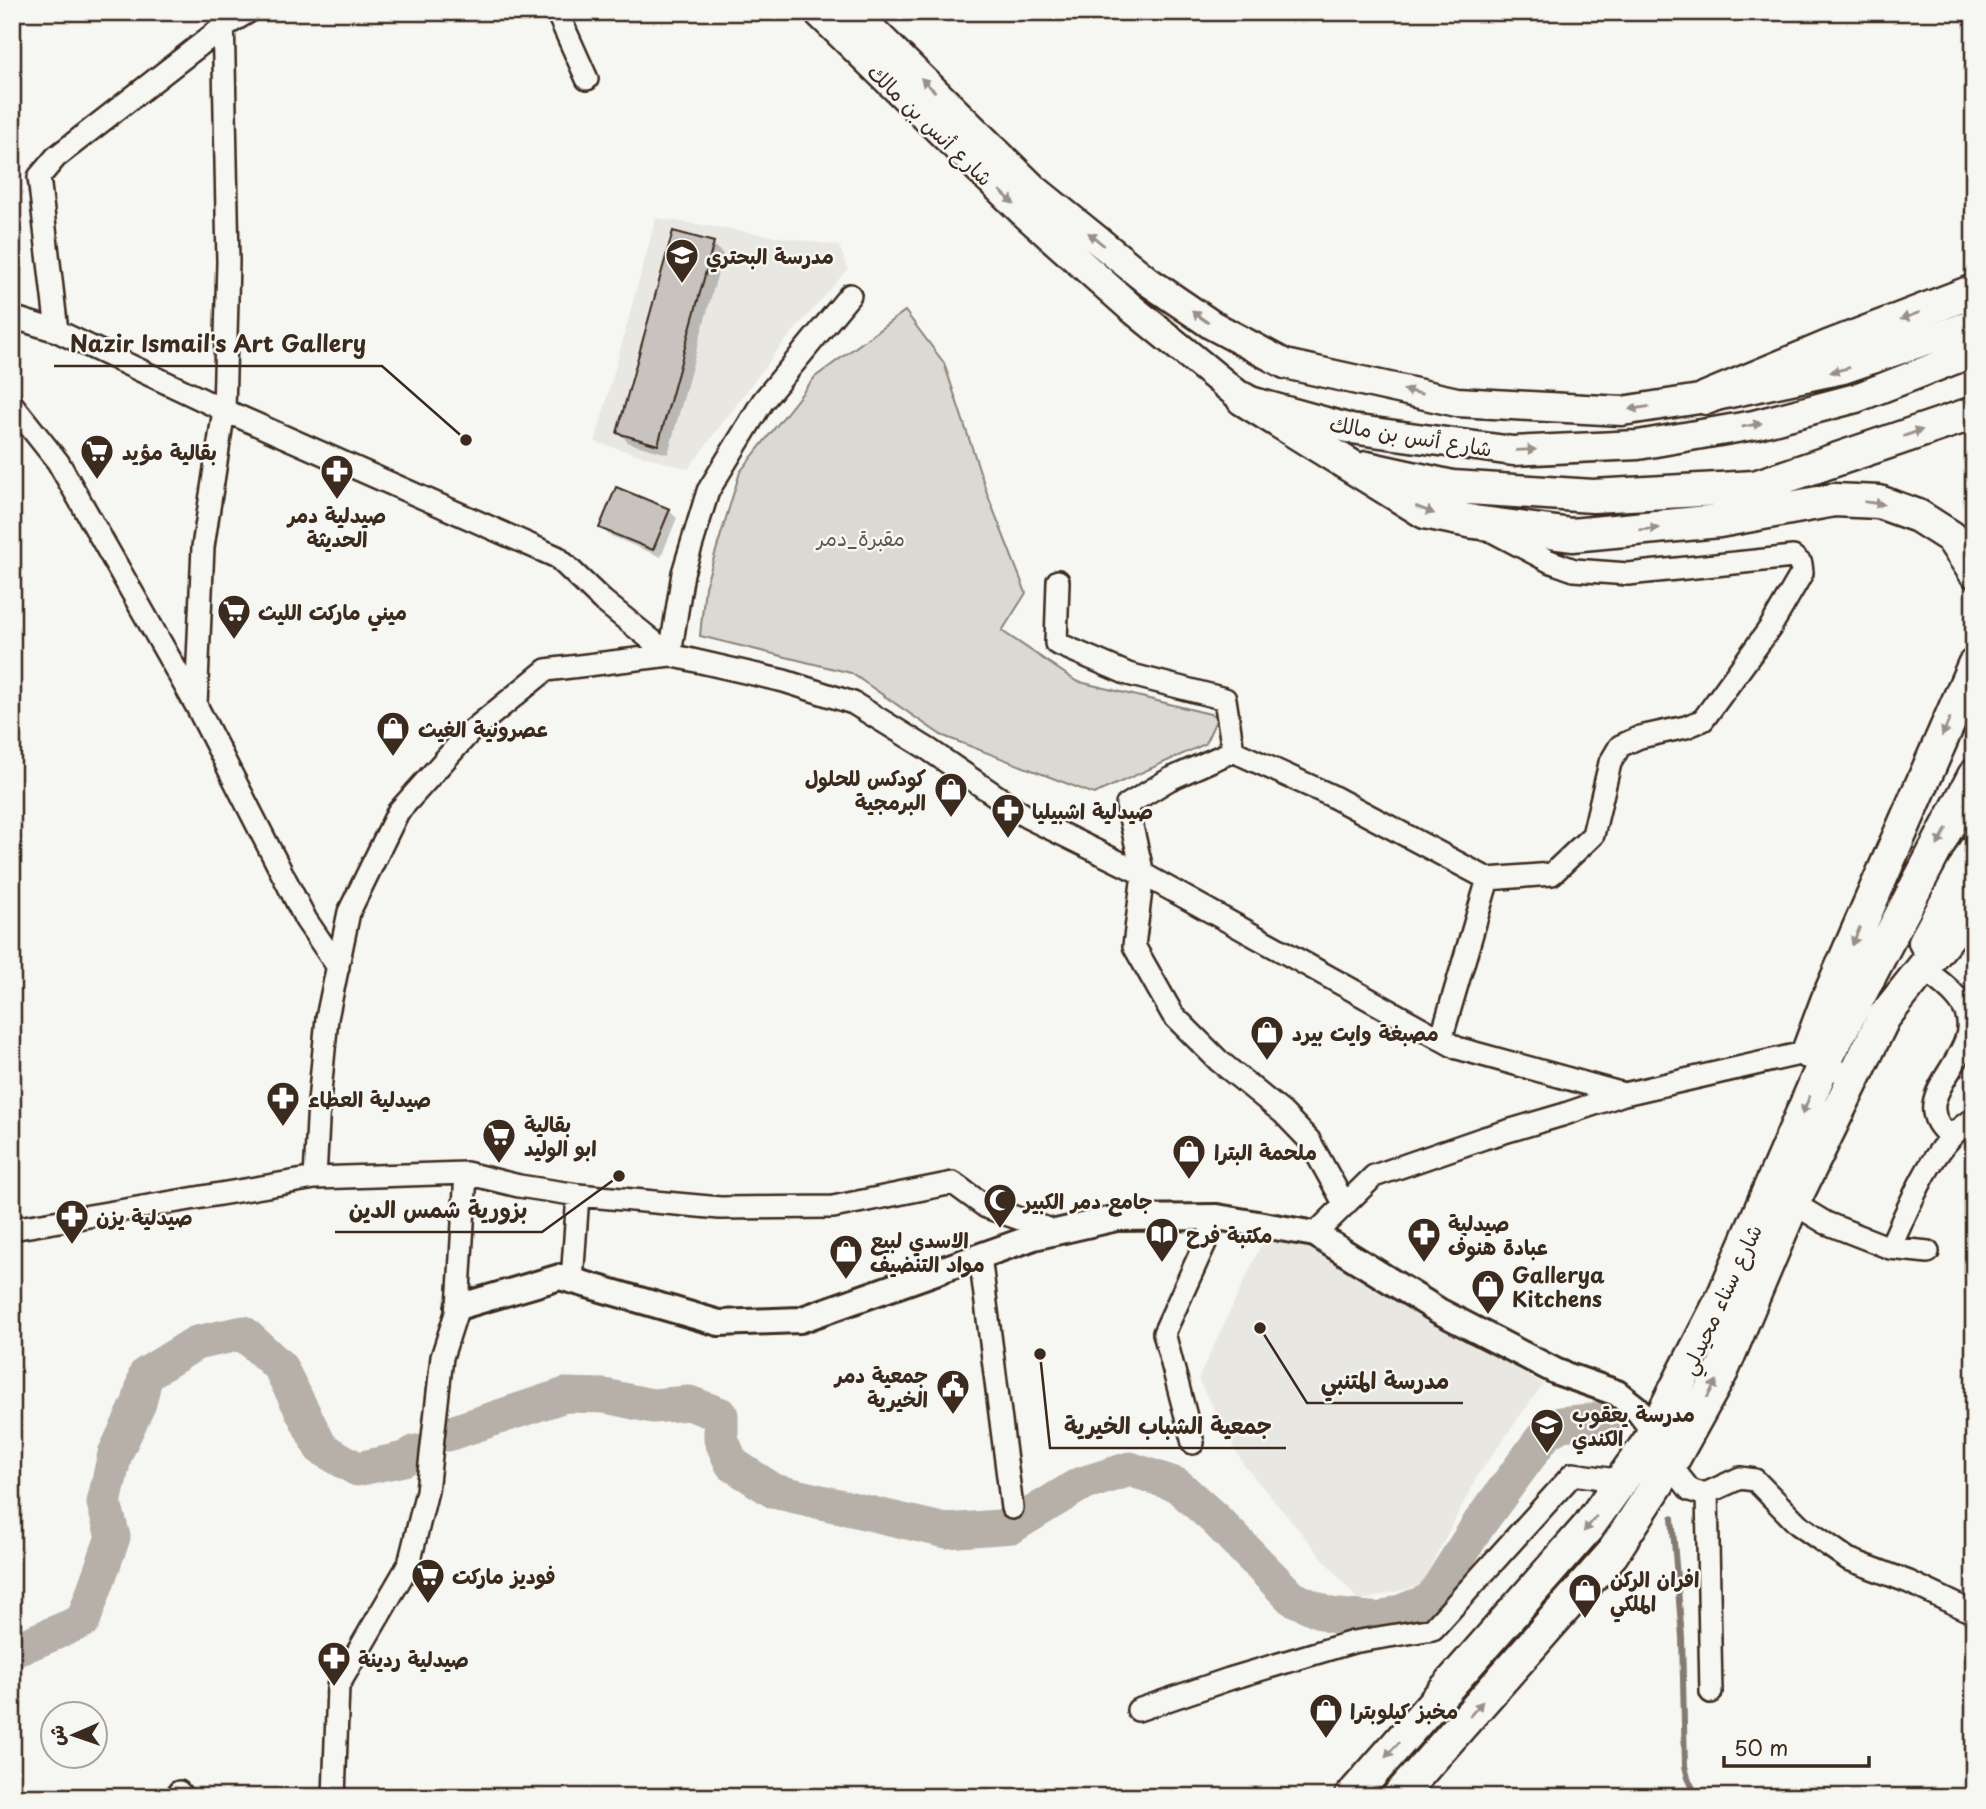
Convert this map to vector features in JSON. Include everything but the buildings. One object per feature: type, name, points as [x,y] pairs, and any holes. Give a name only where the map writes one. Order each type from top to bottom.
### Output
[{"type":"main road","name":"شارع أنس بن مالك","points":[[818,12],[1022,211],[1129,306],[1243,398],[1351,429],[1514,451],[1638,445],[1754,425],[1856,398],[1974,352]]},
{"type":"main road","name":"شارع أنس بن مالك","points":[[854,12],[1033,188],[1149,282],[1212,325],[1285,364],[1457,402],[1622,411],[1706,398],[1843,369],[1974,324]]},
{"type":"main road","points":[[1129,306],[1149,282]]},
{"type":"main road","points":[[1706,398],[1828,347],[1974,292]]},
{"type":"main road","points":[[1243,398],[1424,512],[1474,522],[1572,534],[1720,521],[1834,500],[1879,502],[1918,516],[1951,537],[1974,571]]},
{"type":"main road","points":[[1345,463],[1453,487],[1593,496],[1755,487],[1974,413]]},
{"type":"main road","points":[[1816,1058],[1827,1001],[1974,665]]},
{"type":"main road","name":"شارع سناء محيدلي","points":[[1351,1797],[1579,1537],[1623,1481],[1659,1454],[1816,1058],[1974,776]]},
{"type":"main road","points":[[1398,1797],[1612,1554],[1659,1454],[1722,1371],[1793,1203],[1884,1017],[1974,851]]},
{"type":"main road","points":[[1884,1017],[1974,904]]},
{"type":"street","points":[[57,331],[38,177],[56,157],[223,20],[248,12]]},
{"type":"street","points":[[557,12],[587,79]]},
{"type":"street","points":[[196,705],[203,547],[224,410],[228,262],[223,20]]},
{"type":"street","points":[[670,655],[683,573],[708,491],[763,401],[850,295]]},
{"type":"street","points":[[12,317],[57,331],[224,410],[557,557],[602,600],[670,655]]},
{"type":"street","points":[[12,404],[58,462],[196,705],[306,920],[338,967]]},
{"type":"street","points":[[1345,1205],[1309,1140],[1283,1113],[1219,1061],[1173,1015],[1134,946],[1143,874],[1127,805],[1170,779],[1233,751],[1330,795],[1488,878],[1552,874],[1593,835],[1610,763],[1620,746],[1640,737],[1686,727],[1703,720],[1770,628],[1802,573],[1802,568],[1793,557],[1628,574],[1574,570],[1549,561],[1474,522]]},
{"type":"street","points":[[1058,581],[1056,643],[1128,674],[1225,699],[1233,751]]},
{"type":"street","points":[[316,1178],[319,1102],[327,1018],[349,912],[398,812],[468,734],[546,670],[670,655],[784,681],[853,703],[928,749],[1027,817],[1143,874],[1457,1048],[1624,1094]]},
{"type":"street","points":[[1441,1039],[1488,878]]},
{"type":"street","points":[[1923,968],[1964,1007],[1969,1019],[1965,1046],[1939,1089],[1935,1101],[1933,1116],[1938,1127],[1950,1136]]},
{"type":"street","points":[[1315,1234],[1374,1176],[1624,1094],[1816,1058],[1854,1079]]},
{"type":"street","points":[[1890,1248],[1927,1173],[1950,1136],[1974,1119]]},
{"type":"street","points":[[334,1797],[338,1686],[409,1564],[427,1491],[442,1357],[458,1307],[466,1173]]},
{"type":"street","points":[[12,1229],[316,1178],[466,1173],[519,1186],[578,1195],[720,1208],[833,1207],[953,1183],[986,1208],[1057,1232]]},
{"type":"street","points":[[572,1281],[578,1195]]},
{"type":"street","points":[[1793,1203],[1826,1223],[1890,1248],[1928,1252]]},
{"type":"street","points":[[458,1307],[560,1277],[719,1323],[800,1320],[1034,1237],[1117,1218],[1217,1217],[1315,1234],[1438,1311],[1557,1372],[1618,1393],[1636,1408],[1649,1425],[1659,1454],[1690,1490],[1707,1493],[1740,1478],[1755,1480],[1798,1524],[1848,1559],[1909,1582],[1974,1613]]},
{"type":"street","points":[[1193,1443],[1164,1333],[1217,1217]]},
{"type":"street","points":[[981,1256],[1012,1508]]},
{"type":"street","points":[[1138,1710],[1229,1679],[1353,1642],[1433,1629],[1573,1474],[1623,1481]]},
{"type":"street","points":[[1707,1493],[1711,1692]]},
{"type":"shaded area","points":[[656,218],[839,246],[848,269],[779,348],[688,469],[595,442]]},
{"type":"shaded area","points":[[1273,1220],[1543,1384],[1478,1475],[1421,1585],[1359,1601],[1243,1464],[1198,1379]]},
{"type":"green space","name":"مقبرة_دمر","points":[[905,311],[944,363],[988,496],[1026,593],[1002,631],[1076,681],[1218,716],[1205,744],[1094,794],[941,735],[851,673],[700,636],[705,587],[740,472],[815,377]]},
{"type":"waterway","points":[[12,1651],[83,1621],[113,1537],[104,1503],[115,1454],[139,1403],[146,1374],[196,1343],[243,1333],[280,1367],[321,1448],[357,1469],[404,1459],[416,1452]]},
{"type":"waterway","points":[[448,1434],[565,1395],[605,1396],[652,1406],[689,1403],[721,1415],[721,1439],[732,1464],[774,1491],[946,1531],[1012,1526],[1079,1485],[1130,1469],[1177,1485],[1216,1520],[1292,1598],[1329,1615],[1380,1620],[1431,1600],[1479,1524],[1546,1433],[1561,1424],[1609,1419]]},
{"type":"waterway","points":[[1672,1518],[1682,1637],[1685,1766],[1697,1797]]},
{"type":"place","name":"مدرسة البحتري","points":[[682,285]]},
{"type":"place","name":"Nazir Ismail's Art Gallery","points":[[466,440]]},
{"type":"place","name":"بقالية مؤيد","points":[[97,481]]},
{"type":"place","name":"صيدلية دمر الحديثة","points":[[337,501]]},
{"type":"place","name":"ميني ماركت الليث","points":[[234,641]]},
{"type":"place","name":"عصرونية الغيث","points":[[393,758]]},
{"type":"place","name":"كودكس للحلول البرمجية","points":[[951,819]]},
{"type":"place","name":"صيدلية اشبيليا","points":[[1008,840]]},
{"type":"place","name":"مصبغة وايت بيرد","points":[[1267,1062]]},
{"type":"place","name":"صيدلية العطاء","points":[[283,1128]]},
{"type":"place","name":"بقالية ابو الوليد","points":[[499,1165]]},
{"type":"place","name":"بزورية شمس الدين","points":[[619,1176]]},
{"type":"place","name":"ملحمة البترا","points":[[1189,1181]]},
{"type":"place","name":"جامع دمر الكبير","points":[[1000,1230]]},
{"type":"place","name":"صيدلية يزن","points":[[72,1246]]},
{"type":"place","name":"مكتبة فرح","points":[[1162,1264]]},
{"type":"place","name":"صيدلية عبادة هنوف","points":[[1424,1264]]},
{"type":"place","name":"الاسدي لبيع مواد التنضيف","points":[[846,1281]]},
{"type":"place","name":"Gallerya Kitchens","points":[[1488,1316]]},
{"type":"place","name":"مدرسة المتنبي","points":[[1260,1328]]},
{"type":"place","name":"جمعية الشباب الخيرية","points":[[1040,1354]]},
{"type":"place","name":"جمعية دمر الخيرية","points":[[953,1416]]},
{"type":"place","name":"مدرسة يعقوب الكندي","points":[[1547,1455]]},
{"type":"place","name":"فوديز ماركت","points":[[428,1605]]},
{"type":"place","name":"افران الركن الملكي","points":[[1585,1620]]},
{"type":"place","name":"صيدلية ردينة","points":[[334,1688]]},
{"type":"place","name":"مخبز كيلوبترا","points":[[1326,1740]]}]
